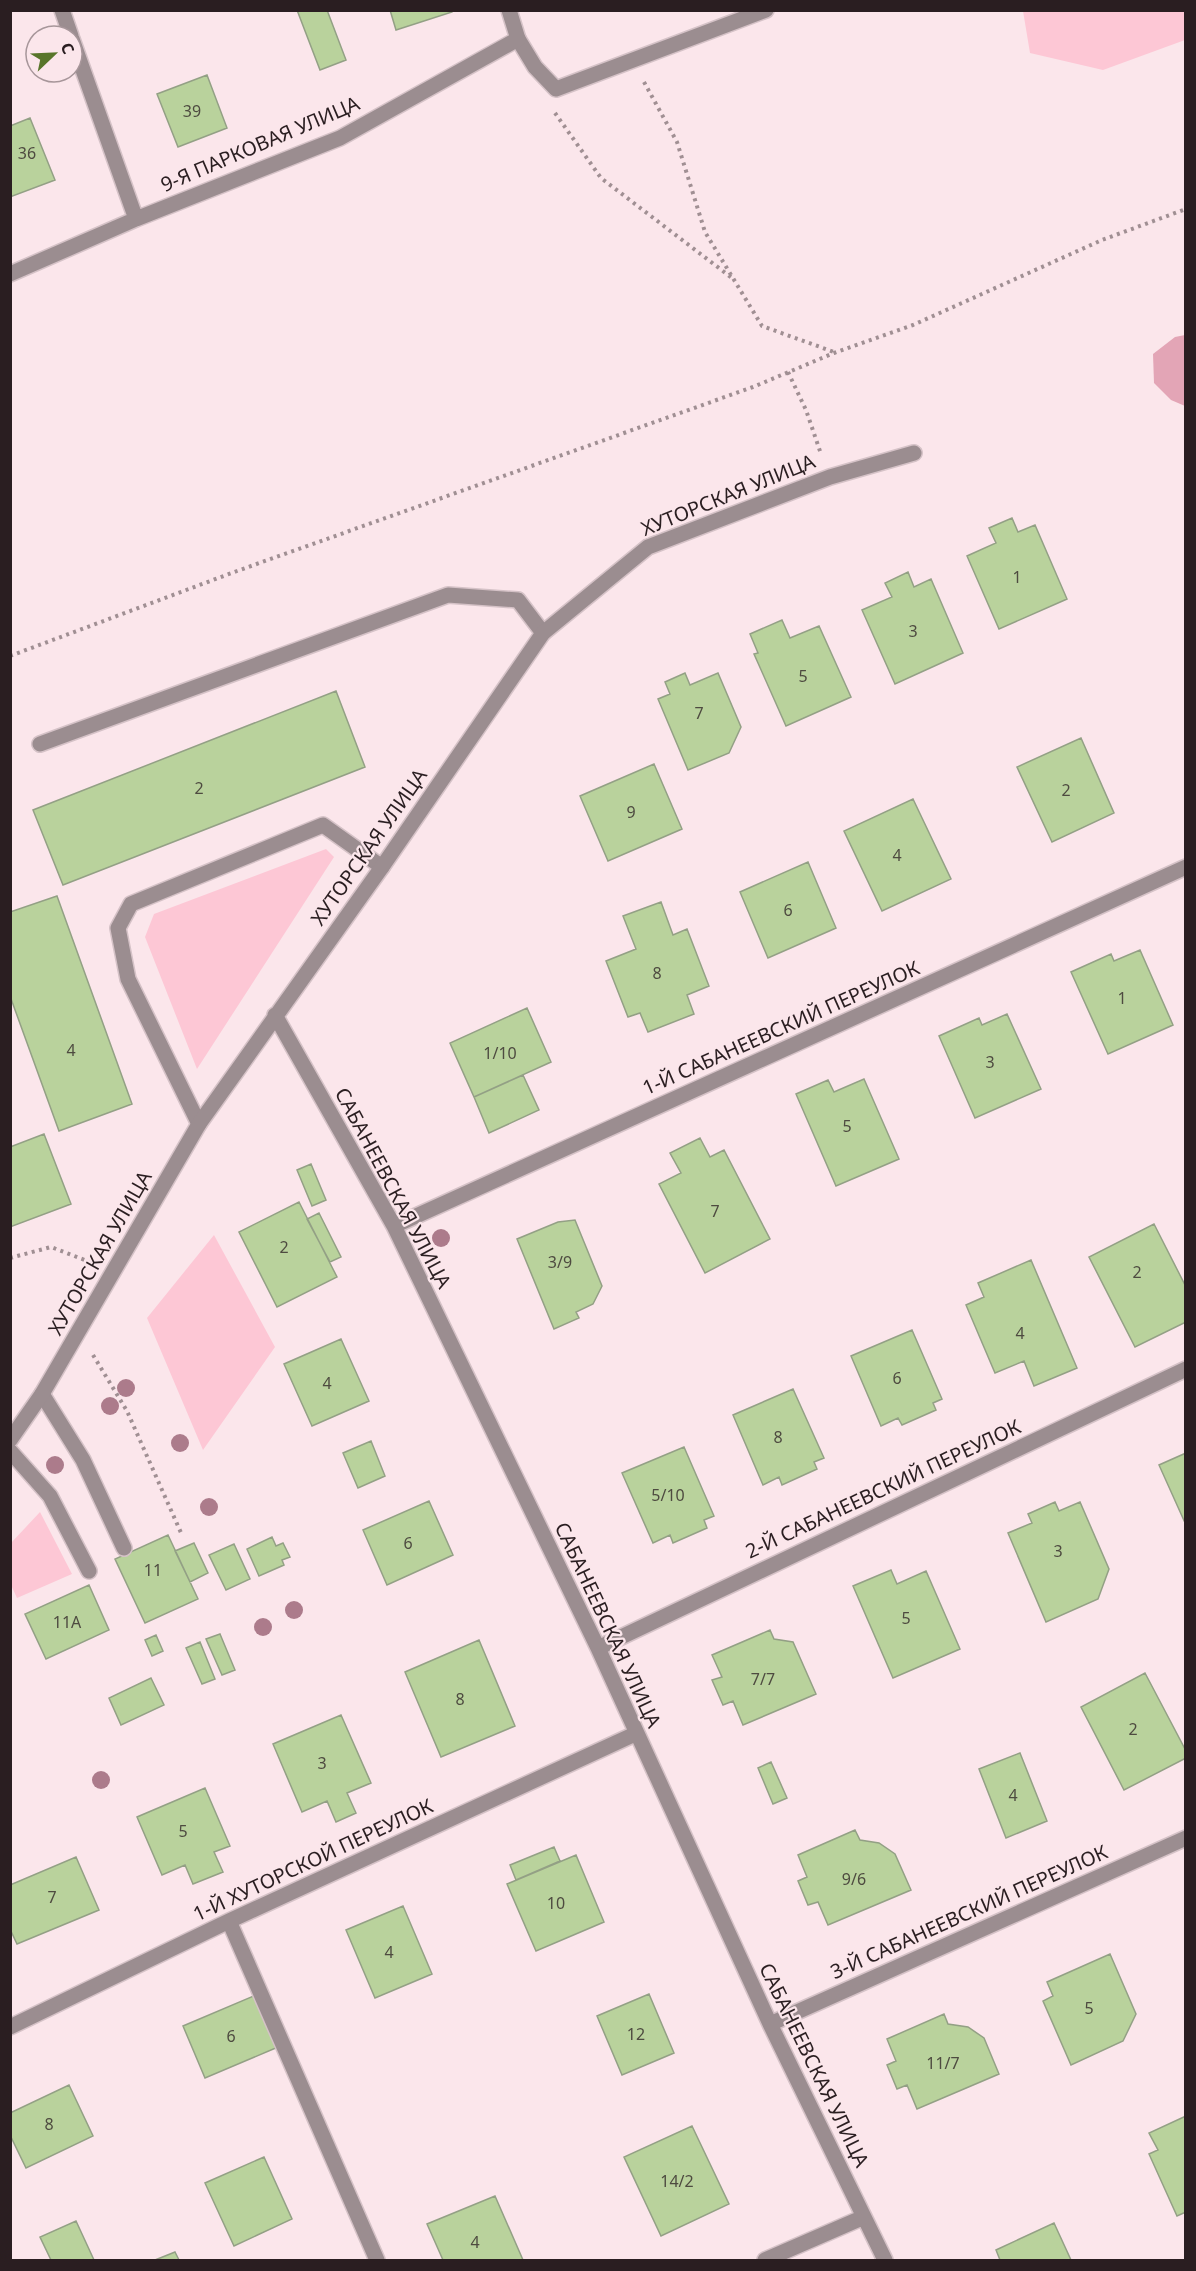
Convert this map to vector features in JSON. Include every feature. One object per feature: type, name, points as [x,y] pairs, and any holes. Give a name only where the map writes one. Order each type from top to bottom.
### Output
[{"type":"street","points":[[509,10],[518,39],[535,67],[556,88],[766,10]]},
{"type":"street","name":"9-Я ПАРКОВАЯ УЛИЦА","points":[[10,274],[135,219],[340,138],[518,39]]},
{"type":"street","points":[[84,74],[135,219]]},
{"type":"street","name":"ХУТОРСКАЯ УЛИЦА","points":[[10,1440],[42,1394],[199,1124],[382,867],[543,633],[648,547],[830,477],[914,453]]},
{"type":"street","points":[[40,744],[448,595],[518,600],[543,633]]},
{"type":"street","points":[[199,1124],[128,979],[118,928],[131,904],[322,825],[382,867]]},
{"type":"street","name":"1-Й САБАНЕЕВСКИЙ ПЕРЕУЛОК","points":[[394,1226],[1185,867]]},
{"type":"street","name":"САБАНЕЕВСКАЯ УЛИЦА","points":[[275,1015],[394,1226],[597,1648],[770,2024],[885,2260]]},
{"type":"street","name":"2-Й САБАНЕЕВСКИЙ ПЕРЕУЛОК","points":[[597,1648],[1185,1369]]},
{"type":"street","points":[[42,1394],[84,1460],[124,1548]]},
{"type":"street","points":[[10,1451],[50,1496],[88,1571]]},
{"type":"street","name":"1-Й ХУТОРСКОЙ ПЕРЕУЛОК","points":[[10,2026],[229,1921],[635,1734]]},
{"type":"street","name":"3-Й САБАНЕЕВСКИЙ ПЕРЕУЛОК","points":[[770,2024],[1185,1838]]},
{"type":"street","points":[[229,1921],[377,2260]]},
{"type":"street","points":[[765,2260],[864,2217]]},
{"type":"path","points":[[632,61],[677,142],[705,232],[762,326],[834,352]]},
{"type":"path","points":[[551,108],[601,178],[735,280]]},
{"type":"path","points":[[10,656],[788,372],[834,352],[913,325],[1102,240],[1185,209]]},
{"type":"path","points":[[788,372],[806,410],[830,477]]},
{"type":"path","points":[[10,1258],[51,1247],[112,1274]]},
{"type":"path","points":[[79,1332],[127,1411],[182,1534]]},
{"type":"shaded area","points":[[1023,11],[1185,11],[1185,40],[1103,70],[1030,53]]},
{"type":"shaded area","points":[[1186,335],[1185,406],[1171,400],[1154,383],[1153,354],[1175,337]]},
{"type":"shaded area","points":[[326,849],[334,857],[197,1069],[145,937],[154,914]]},
{"type":"shaded area","points":[[214,1235],[275,1347],[203,1450],[147,1318]]},
{"type":"shaded area","points":[[40,1512],[72,1574],[17,1598],[11,1585],[11,1543]]},
{"type":"building","points":[[297,10],[327,10],[346,60],[320,70]]},
{"type":"building","points":[[390,10],[452,10],[452,12],[396,30]]},
{"type":"building","points":[[207,75],[227,128],[178,147],[157,94]]},
{"type":"building","points":[[30,118],[55,180],[10,197],[10,126]]},
{"type":"building","points":[[1012,518],[1018,532],[1035,525],[1067,599],[999,629],[967,556],[996,543],[989,528]]},
{"type":"building","points":[[908,572],[914,587],[931,579],[963,653],[895,684],[862,610],[892,597],[885,583]]},
{"type":"building","points":[[782,620],[790,638],[819,626],[851,697],[786,726],[754,654],[758,653],[750,634]]},
{"type":"building","points":[[685,673],[690,685],[718,673],[741,727],[729,753],[688,770],[658,699],[670,694],[665,682]]},
{"type":"building","points":[[336,691],[365,767],[63,885],[33,810]]},
{"type":"building","points":[[1081,738],[1114,813],[1052,842],[1017,767]]},
{"type":"building","points":[[654,764],[682,829],[608,861],[580,796]]},
{"type":"building","points":[[913,799],[951,879],[882,911],[844,831]]},
{"type":"building","points":[[808,862],[836,928],[768,958],[740,892]]},
{"type":"building","points":[[57,896],[132,1104],[59,1131],[10,996],[10,912]]},
{"type":"building","points":[[661,902],[673,935],[687,929],[709,986],[687,995],[694,1014],[648,1032],[640,1013],[628,1017],[606,961],[636,949],[623,916]]},
{"type":"building","points":[[1140,950],[1173,1025],[1108,1054],[1071,972],[1111,954],[1114,961]]},
{"type":"building","points":[[527,1008],[551,1062],[474,1097],[450,1043]]},
{"type":"building","points":[[1007,1014],[1041,1089],[975,1118],[939,1036],[979,1018],[982,1025]]},
{"type":"building","points":[[523,1075],[539,1110],[489,1133],[474,1097]]},
{"type":"building","points":[[864,1079],[899,1159],[836,1186],[796,1094],[828,1080],[834,1092]]},
{"type":"building","points":[[44,1134],[71,1204],[10,1227],[10,1147]]},
{"type":"building","points":[[700,1138],[710,1157],[724,1150],[770,1239],[705,1273],[659,1184],[681,1173],[670,1153]]},
{"type":"building","points":[[311,1164],[326,1200],[312,1206],[297,1170]]},
{"type":"building","points":[[299,1202],[337,1277],[277,1307],[239,1232]]},
{"type":"building","points":[[319,1213],[341,1257],[330,1262],[307,1219]]},
{"type":"building","points":[[575,1220],[602,1286],[593,1304],[576,1312],[579,1318],[554,1329],[517,1239],[558,1222]]},
{"type":"building","points":[[1154,1224],[1186,1287],[1186,1322],[1135,1347],[1089,1257]]},
{"type":"building","points":[[1031,1260],[1077,1368],[1034,1386],[1024,1361],[995,1373],[966,1305],[984,1297],[978,1283]]},
{"type":"building","points":[[912,1330],[942,1399],[933,1403],[936,1410],[902,1425],[898,1418],[881,1426],[851,1356]]},
{"type":"building","points":[[341,1339],[369,1401],[312,1426],[284,1364]]},
{"type":"building","points":[[793,1389],[824,1458],[814,1462],[817,1469],[782,1485],[779,1477],[763,1485],[733,1415]]},
{"type":"building","points":[[371,1441],[385,1476],[358,1488],[343,1453]]},
{"type":"building","points":[[684,1447],[714,1516],[704,1520],[707,1528],[673,1543],[670,1535],[653,1543],[622,1473]]},
{"type":"building","points":[[1186,1453],[1186,1525],[1159,1465]]},
{"type":"building","points":[[429,1501],[453,1555],[387,1585],[363,1530]]},
{"type":"building","points":[[1055,1502],[1059,1511],[1080,1502],[1109,1569],[1098,1599],[1046,1622],[1008,1533],[1032,1523],[1028,1514]]},
{"type":"building","points":[[168,1535],[198,1599],[145,1623],[115,1559]]},
{"type":"building","points":[[272,1537],[276,1546],[283,1543],[290,1557],[282,1560],[284,1565],[259,1576],[247,1549]]},
{"type":"building","points":[[194,1543],[208,1573],[190,1582],[175,1551]]},
{"type":"building","points":[[234,1544],[250,1579],[226,1590],[209,1555]]},
{"type":"building","points":[[891,1570],[897,1584],[926,1571],[960,1649],[893,1678],[853,1586]]},
{"type":"building","points":[[89,1585],[109,1630],[46,1659],[25,1614]]},
{"type":"building","points":[[770,1630],[774,1639],[793,1642],[816,1694],[743,1725],[733,1701],[723,1705],[712,1680],[722,1677],[712,1655]]},
{"type":"building","points":[[220,1634],[235,1670],[222,1675],[206,1639]]},
{"type":"building","points":[[156,1635],[163,1651],[152,1656],[145,1640]]},
{"type":"building","points":[[479,1640],[515,1726],[441,1757],[405,1672]]},
{"type":"building","points":[[200,1642],[215,1679],[202,1684],[186,1648]]},
{"type":"building","points":[[1145,1673],[1186,1751],[1186,1758],[1124,1790],[1081,1707]]},
{"type":"building","points":[[151,1678],[164,1705],[121,1725],[109,1698]]},
{"type":"building","points":[[341,1715],[371,1783],[347,1793],[356,1813],[336,1822],[327,1801],[302,1812],[273,1744]]},
{"type":"building","points":[[1020,1753],[1047,1821],[1006,1838],[979,1769]]},
{"type":"building","points":[[771,1762],[787,1798],[773,1804],[758,1768]]},
{"type":"building","points":[[205,1788],[230,1846],[214,1852],[223,1872],[193,1884],[185,1865],[162,1875],[137,1817]]},
{"type":"building","points":[[855,1830],[860,1840],[879,1843],[895,1854],[911,1890],[828,1925],[818,1902],[808,1905],[798,1881],[807,1877],[798,1855]]},
{"type":"building","points":[[554,1847],[560,1861],[516,1880],[510,1865]]},
{"type":"building","points":[[576,1855],[604,1922],[536,1951],[507,1884]]},
{"type":"building","points":[[76,1857],[99,1910],[17,1944],[10,1929],[10,1885]]},
{"type":"building","points":[[403,1906],[432,1974],[375,1998],[346,1930]]},
{"type":"building","points":[[1110,1954],[1136,2014],[1123,2041],[1071,2065],[1043,2001],[1053,1996],[1047,1982]]},
{"type":"building","points":[[649,1994],[674,2053],[622,2075],[597,2016]]},
{"type":"building","points":[[256,1995],[278,2047],[205,2078],[183,2026]]},
{"type":"building","points":[[944,2014],[948,2024],[968,2027],[984,2038],[999,2074],[917,2109],[907,2085],[897,2089],[887,2065],[896,2061],[887,2039]]},
{"type":"building","points":[[69,2085],[93,2136],[26,2168],[10,2135],[10,2113]]},
{"type":"building","points":[[1186,2116],[1186,2212],[1177,2216],[1149,2154],[1158,2150],[1149,2133]]},
{"type":"building","points":[[692,2126],[729,2204],[661,2236],[624,2157]]},
{"type":"building","points":[[264,2157],[292,2219],[234,2246],[205,2183]]},
{"type":"building","points":[[495,2196],[523,2260],[443,2260],[427,2224]]},
{"type":"building","points":[[76,2221],[94,2260],[51,2260],[40,2237]]},
{"type":"building","points":[[1054,2223],[1071,2260],[1000,2260],[996,2250]]},
{"type":"building","points":[[175,2252],[179,2260],[155,2260]]}]
